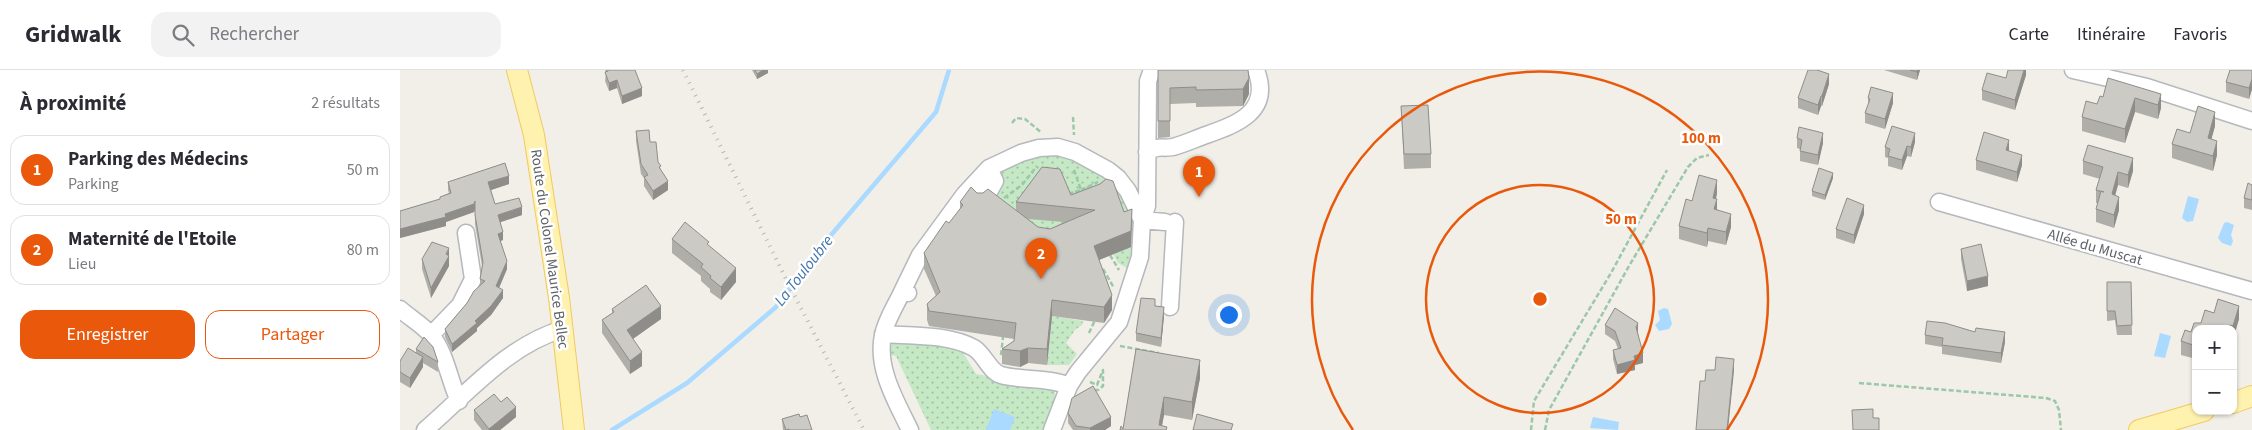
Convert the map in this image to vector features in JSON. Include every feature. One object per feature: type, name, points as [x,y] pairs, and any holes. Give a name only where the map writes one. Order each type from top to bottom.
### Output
[{"type":"main road","name":"Route du Colonel Maurice Bellec","points":[[517,70],[534,135],[563,329],[574,427]]},
{"type":"main road","points":[[2237,402],[2252,396]]},
{"type":"main road","points":[[2139,430],[2192,415]]},
{"type":"street","points":[[1052,430],[1074,379],[1119,322],[1140,257],[1142,220],[1147,206],[1148,81],[1152,70]]},
{"type":"street","points":[[1147,152],[1157,146],[1171,147],[1235,125],[1248,116],[1257,104],[1259,79],[1256,70]]},
{"type":"street","points":[[2073,70],[2147,87],[2252,121]]},
{"type":"street","points":[[910,430],[885,374],[882,354],[884,334],[917,271],[920,255],[953,209],[989,168],[1021,153],[1049,148],[1075,152],[1108,170],[1128,192],[1142,220]]},
{"type":"street","points":[[983,196],[995,181],[989,168]]},
{"type":"street","name":"Allée du Muscat","points":[[1939,202],[2252,291]]},
{"type":"street","points":[[1142,220],[1170,222],[1170,307]]},
{"type":"street","points":[[431,335],[460,305],[473,279],[466,233]]},
{"type":"street","points":[[400,310],[431,335],[445,362],[450,384],[459,401]]},
{"type":"street","points":[[425,430],[501,362],[540,337],[563,329]]},
{"type":"street","points":[[884,334],[960,341],[978,350],[992,368],[1000,374],[1050,380],[1074,379]]},
{"type":"path","points":[[1012,123],[1016,118],[1025,119],[1046,136],[1049,148],[1070,163],[1081,190],[1065,196]]},
{"type":"path","points":[[983,196],[997,202],[1016,191],[1049,148]]},
{"type":"path","points":[[1545,430],[1549,410],[1629,266],[1688,167],[1696,158],[1710,155]]},
{"type":"path","points":[[1531,430],[1534,401],[1611,273],[1668,170]]},
{"type":"path","points":[[1110,255],[1122,275]]},
{"type":"path","points":[[1101,267],[1116,291]]},
{"type":"path","points":[[1094,322],[1098,317]]},
{"type":"path","points":[[1116,342],[1120,346],[1159,353]]},
{"type":"path","points":[[1074,379],[1097,385],[1100,380],[1101,371],[1104,372],[1102,386],[1092,394]]},
{"type":"path","points":[[1859,383],[2046,398],[2055,401],[2059,410],[2061,430]]},
{"type":"green space","points":[[1037,152],[1072,155],[1120,186],[1136,218],[1134,259],[1127,268],[1118,263],[1113,254],[1131,246],[1119,216],[1050,245],[986,203],[997,189],[1004,165]]},
{"type":"green space","points":[[1052,316],[1083,321],[1082,325],[1075,330],[1066,343],[1077,354],[1069,365],[1047,365]]},
{"type":"green space","points":[[896,342],[954,346],[962,351],[976,374],[1053,388],[1058,403],[1048,430],[931,430],[896,356],[887,354],[888,347]]},
{"type":"water","points":[[2188,196],[2199,199],[2193,221],[2187,222],[2182,218]]},
{"type":"water","points":[[2227,222],[2234,225],[2231,235],[2233,241],[2231,246],[2222,243],[2218,238],[2224,223]]},
{"type":"water","points":[[1664,308],[1668,309],[1672,324],[1669,329],[1659,331],[1655,325],[1660,320],[1658,311]]},
{"type":"water","points":[[2160,333],[2171,336],[2165,358],[2154,356]]},
{"type":"water","points":[[994,409],[1015,417],[1010,430],[986,430]]},
{"type":"water","points":[[1593,417],[1619,422],[1618,430],[1590,428]]},
{"type":"building","points":[[608,70],[635,70],[642,88],[622,96],[617,80],[609,83],[605,72]]},
{"type":"building","points":[[755,70],[763,70],[757,74]]},
{"type":"building","points":[[1158,70],[1248,70],[1249,78],[1243,89],[1196,90],[1196,87],[1170,88],[1170,121],[1158,121]]},
{"type":"building","points":[[1808,70],[1817,70],[1829,74],[1818,105],[1798,98]]},
{"type":"building","points":[[2008,70],[2024,70],[2015,100],[1982,90],[1987,73],[2006,78]]},
{"type":"building","points":[[2230,70],[2252,70],[2249,88],[2226,82]]},
{"type":"building","points":[[2108,78],[2161,94],[2158,105],[2135,98],[2125,129],[2082,117],[2086,101],[2097,104],[2100,96],[2103,97]]},
{"type":"building","points":[[1871,87],[1893,93],[1885,119],[1865,113],[1870,99],[1868,98]]},
{"type":"building","points":[[1428,105],[1431,154],[1404,154],[1401,106]]},
{"type":"building","points":[[2198,106],[2215,112],[2208,138],[2217,141],[2213,156],[2172,144],[2177,129],[2190,133]]},
{"type":"building","points":[[1892,126],[1915,133],[1911,147],[1907,146],[1902,160],[1888,156],[1890,149],[1885,147]]},
{"type":"building","points":[[1799,127],[1823,133],[1818,155],[1800,151],[1802,140],[1797,138]]},
{"type":"building","points":[[649,130],[650,142],[656,142],[658,162],[661,166],[659,167],[668,181],[653,191],[644,177],[648,175],[641,164],[636,131]]},
{"type":"building","points":[[1984,132],[2009,140],[2006,150],[2022,155],[2017,172],[1976,160]]},
{"type":"building","points":[[2088,145],[2133,158],[2128,175],[2118,172],[2112,194],[2119,197],[2114,215],[2096,209],[2101,191],[2096,190],[2103,167],[2083,161]]},
{"type":"building","points":[[505,163],[509,176],[488,182],[495,204],[519,198],[522,207],[498,215],[503,232],[498,234],[507,261],[496,286],[503,290],[491,306],[475,321],[477,323],[452,344],[445,329],[467,303],[474,291],[485,281],[480,279],[483,262],[475,215],[475,201],[474,204],[445,214],[446,217],[400,229],[400,211],[440,199],[440,197],[451,193],[448,182]]},
{"type":"building","points":[[1042,167],[1060,169],[1071,195],[1100,184],[1106,179],[1113,181],[1124,212],[1132,209],[1131,231],[1094,246],[1112,295],[1104,307],[1052,300],[1047,349],[1028,348],[1020,351],[1002,349],[1014,341],[1016,323],[929,311],[927,304],[940,292],[924,253],[946,221],[949,223],[963,205],[960,202],[971,187],[977,193],[983,193],[988,189],[1038,227],[1050,229],[1095,210],[1016,202]]},
{"type":"building","points":[[1819,168],[1833,173],[1825,195],[1812,191]]},
{"type":"building","points":[[1699,175],[1717,180],[1713,198],[1717,199],[1714,209],[1731,214],[1726,232],[1708,228],[1707,233],[1679,226],[1686,199],[1692,201]]},
{"type":"building","points":[[2248,183],[2252,185],[2252,200],[2244,198]]},
{"type":"building","points":[[1847,198],[1864,205],[1854,235],[1836,229]]},
{"type":"building","points":[[685,222],[709,242],[707,244],[736,268],[721,287],[701,267],[703,264],[672,239]]},
{"type":"building","points":[[432,242],[449,248],[446,254],[449,256],[431,288],[422,259]]},
{"type":"building","points":[[1981,244],[1988,276],[1967,281],[1961,249]]},
{"type":"building","points":[[2107,282],[2131,282],[2132,325],[2117,326],[2115,311],[2107,311]]},
{"type":"building","points":[[646,285],[661,306],[627,330],[642,352],[630,361],[602,320],[614,312],[612,309]]},
{"type":"building","points":[[1141,298],[1155,299],[1155,306],[1164,307],[1161,338],[1136,333]]},
{"type":"building","points":[[2218,299],[2239,306],[2233,325],[2193,325],[2194,323],[2201,323],[2205,310],[2214,313]]},
{"type":"building","points":[[1615,308],[1638,323],[1636,327],[1643,353],[1634,356],[1635,360],[1617,365],[1613,350],[1621,348],[1615,331],[1605,325]]},
{"type":"building","points":[[1927,321],[1945,323],[1975,332],[1976,328],[2005,332],[2001,353],[1942,345],[1943,338],[1925,335]]},
{"type":"building","points":[[2192,329],[2192,345],[2181,341],[2185,330],[2191,332]]},
{"type":"building","points":[[424,337],[433,347],[438,362],[416,349]]},
{"type":"building","points":[[408,348],[423,357],[410,378],[400,372],[400,361]]},
{"type":"building","points":[[1136,349],[1200,360],[1192,402],[1164,397],[1159,425],[1167,427],[1166,430],[1120,430],[1121,426],[1123,429]]},
{"type":"building","points":[[1716,357],[1734,359],[1727,430],[1696,430],[1700,381],[1705,381],[1706,370],[1715,370]]},
{"type":"building","points":[[1093,386],[1111,417],[1090,428],[1076,426],[1068,413],[1072,398]]},
{"type":"building","points":[[494,394],[501,402],[507,397],[516,407],[489,429],[474,410]]},
{"type":"building","points":[[1873,409],[1873,418],[1879,418],[1879,430],[1853,430],[1852,410]]},
{"type":"building","points":[[799,414],[800,417],[807,415],[812,430],[786,430],[782,419]]},
{"type":"building","points":[[1197,414],[1233,424],[1231,430],[1193,430]]},
{"type":"waterway","name":"La Touloubre","points":[[612,430],[687,383],[776,307],[820,248],[936,112],[949,70]]},
{"type":"railway","points":[[683,70],[787,281],[864,430]]},
{"type":"place","name":"Parking des Médecins","points":[[1199,197]]},
{"type":"place","name":"Maternité de l'Etoile","points":[[1041,279]]}]
